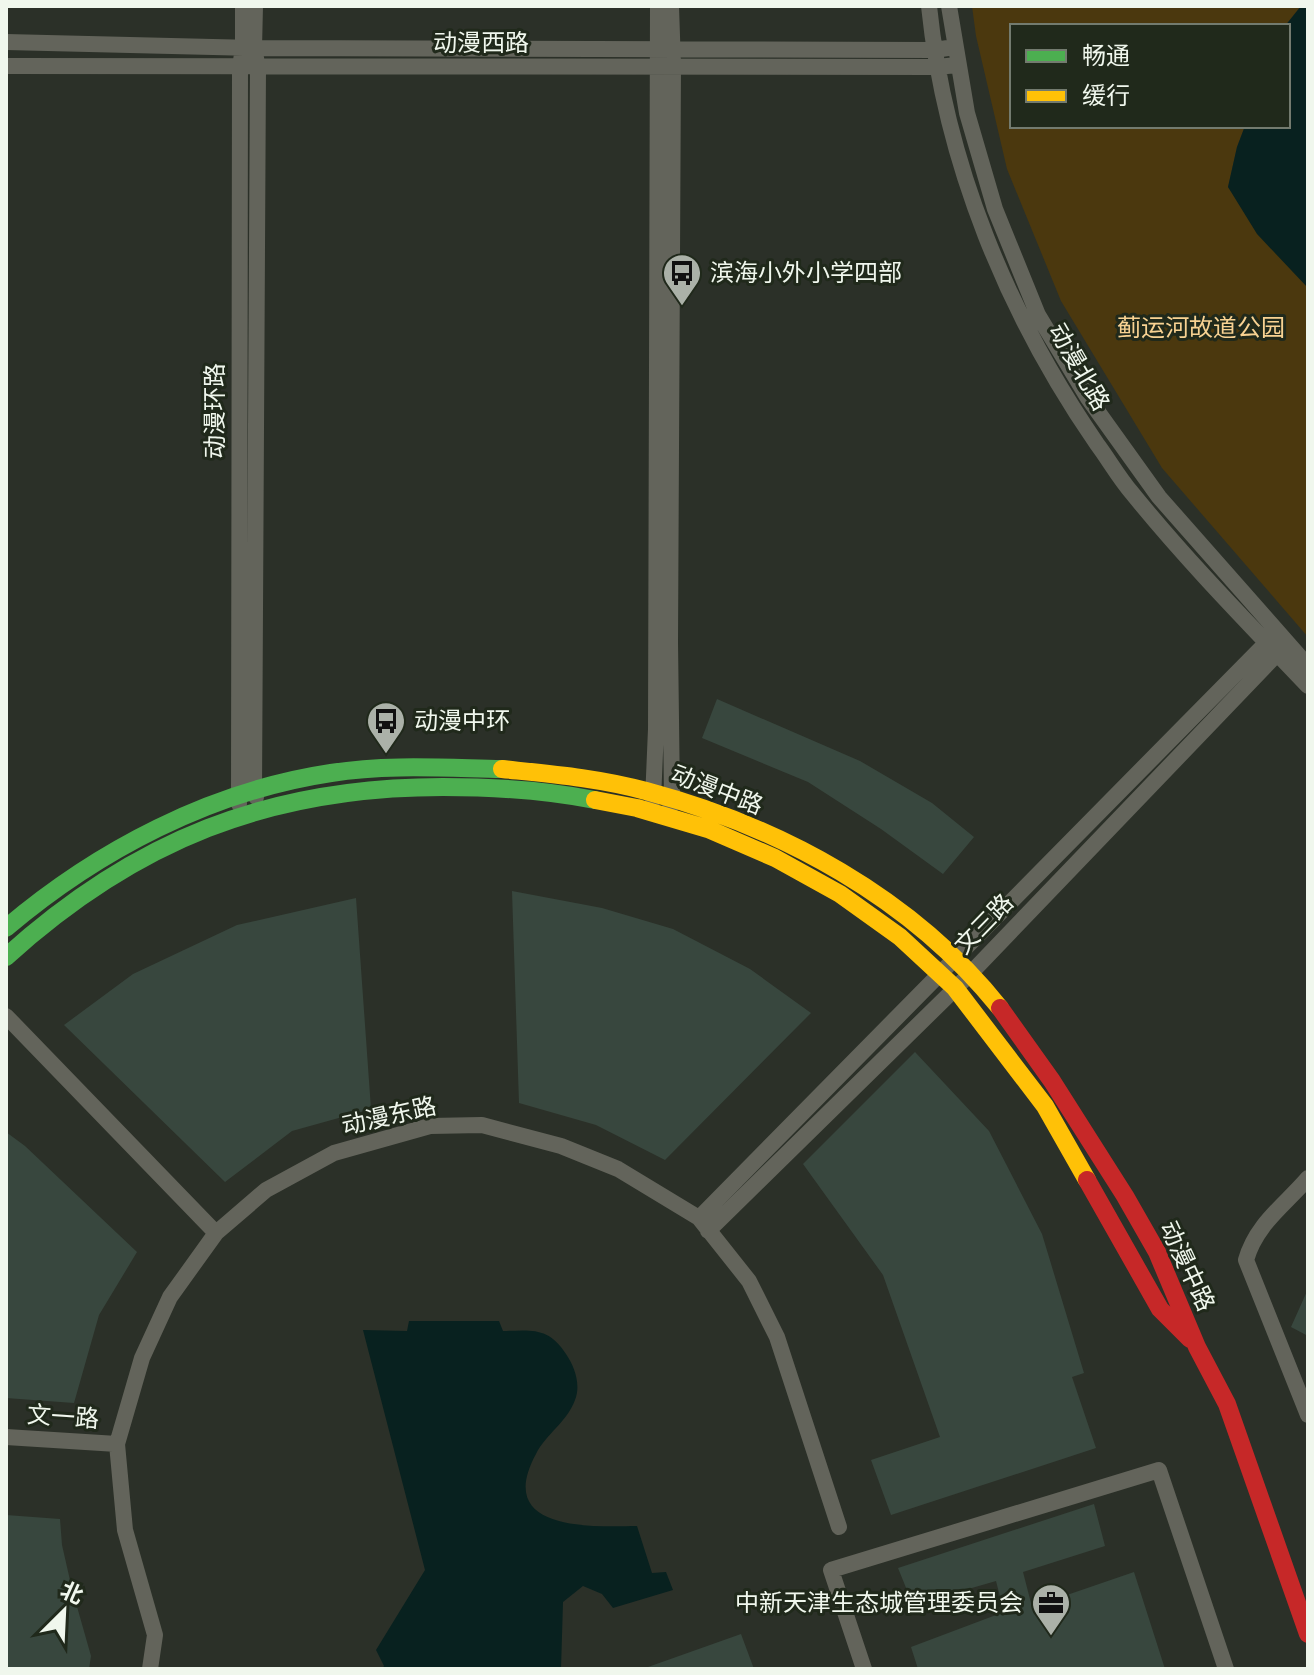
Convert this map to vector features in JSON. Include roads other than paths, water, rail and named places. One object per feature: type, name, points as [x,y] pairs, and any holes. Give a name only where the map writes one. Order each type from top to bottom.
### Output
[{"type":"street","name":"动漫环路","points":[[241,816],[246,794],[258,68],[249,48],[243,6]]},
{"type":"street","name":"动漫环路","points":[[255,6],[249,48],[240,67],[246,794],[261,809]]},
{"type":"street","points":[[658,6],[665,57]]},
{"type":"street","points":[[662,804],[665,57],[671,6]]},
{"type":"street","name":"动漫北路","points":[[929,6],[947,117],[969,189],[1000,271],[1061,391],[1131,493],[1271,636]]},
{"type":"street","name":"动漫北路","points":[[949,6],[967,113],[995,209],[1038,315],[1088,398],[1159,497],[1283,650],[1308,686]]},
{"type":"street","name":"动漫西路","points":[[6,42],[665,57],[937,67],[957,65]]},
{"type":"street","name":"动漫西路","points":[[6,66],[258,68],[955,47]]},
{"type":"street","name":"文三路","points":[[704,1225],[955,958],[1271,636]]},
{"type":"street","name":"动漫北路","points":[[1283,650],[1308,666]]},
{"type":"street","name":"文三路","points":[[704,1225],[970,974],[1283,650]]},
{"type":"street","name":"动漫中路","points":[[6,928],[75,874],[177,819],[246,794],[330,773],[469,766],[586,776],[662,804],[794,845],[879,898],[955,958],[1030,1048],[1125,1195],[1165,1268],[1197,1347],[1223,1393],[1308,1634]]},
{"type":"street","name":"动漫中路","points":[[6,957],[73,900],[121,869],[177,841],[261,809],[347,792],[466,784],[510,786],[662,804],[701,826],[801,870],[865,912],[941,973],[1045,1106],[1160,1309],[1197,1347]]},
{"type":"street","points":[[6,1016],[216,1233]]},
{"type":"street","name":"动漫东路","points":[[150,1669],[155,1635],[125,1530],[117,1444],[142,1358],[170,1297],[216,1233],[266,1190],[334,1153],[430,1126],[482,1125],[561,1146],[618,1169],[704,1225],[749,1281],[777,1337],[839,1527]]},
{"type":"street","points":[[1308,1178],[1266,1221],[1251,1243],[1246,1260],[1308,1415]]},
{"type":"street","name":"文一路","points":[[6,1437],[117,1444]]},
{"type":"street","points":[[864,1669],[831,1570],[1159,1470],[1226,1669]]},
{"type":"water","points":[[1301,6],[1308,6],[1308,288],[1257,234],[1228,187],[1244,128],[1290,128],[1290,24],[1287,24]]},
{"type":"water","points":[[409,1321],[499,1321],[503,1331],[539,1332],[560,1345],[574,1370],[577,1394],[567,1415],[536,1454],[526,1479],[527,1498],[537,1511],[553,1519],[595,1526],[637,1526],[652,1573],[666,1572],[673,1590],[613,1608],[602,1594],[583,1586],[563,1602],[561,1669],[382,1669],[384,1666],[376,1650],[425,1570],[363,1330],[407,1331]]},
{"type":"place","name":"滨海小外小学四部","points":[[682,307]]},
{"type":"place","name":"动漫中环","points":[[386,755]]},
{"type":"place","name":"中新天津生态城管理委员会","points":[[1051,1637]]},
{"type":"park label","name":"蓟运河故道公园","points":[[1201,328]]}]
